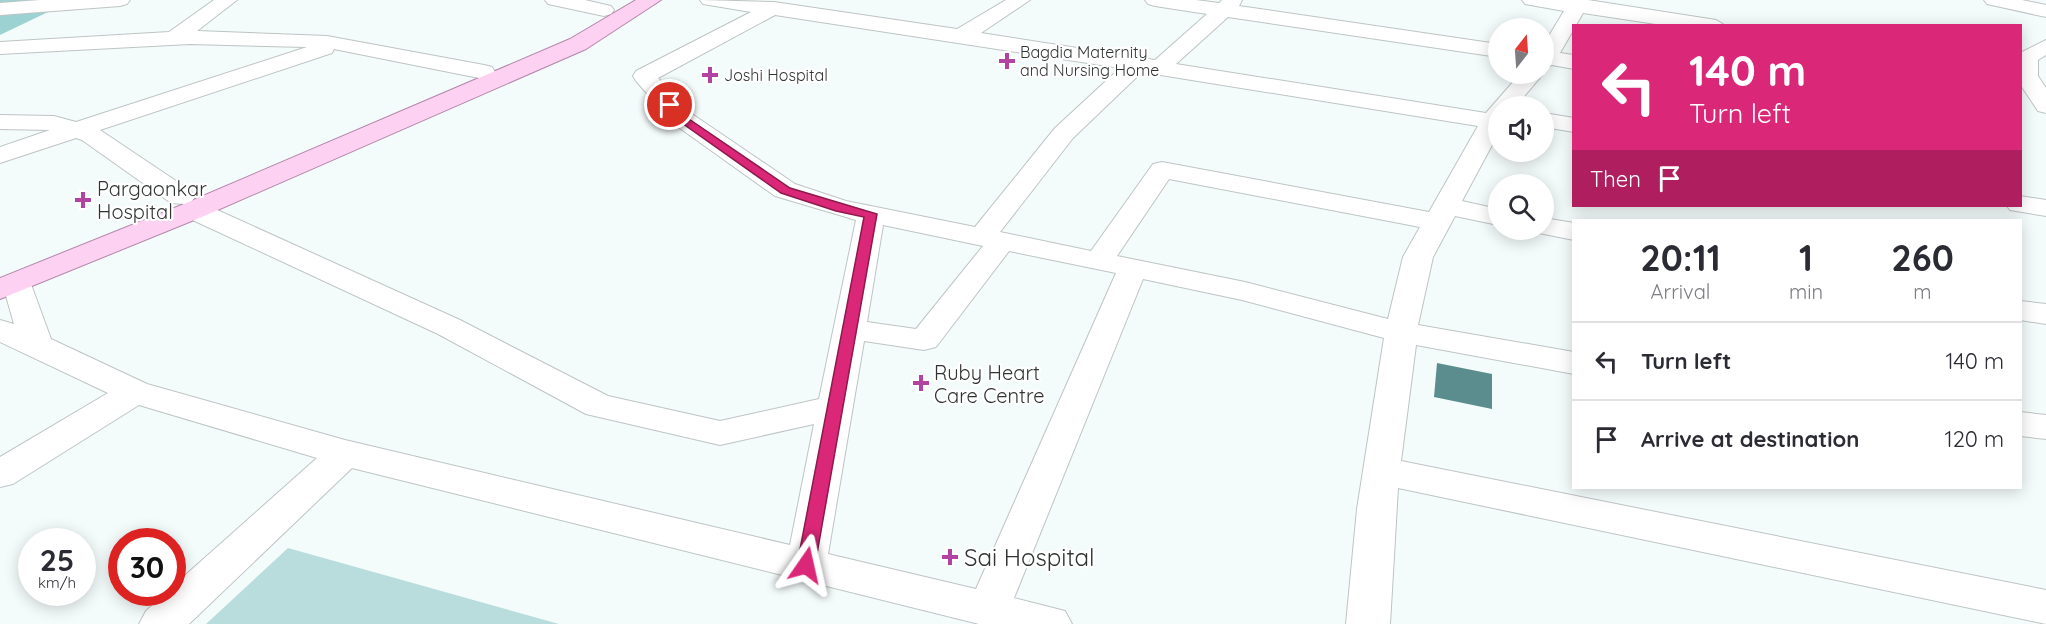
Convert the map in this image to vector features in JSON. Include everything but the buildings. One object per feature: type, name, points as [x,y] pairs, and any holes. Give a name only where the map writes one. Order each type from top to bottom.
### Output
[{"type":"main road","points":[[187,203],[578,44],[651,0]]},
{"type":"main road","points":[[6,280],[484,72],[555,39],[608,5]]},
{"type":"street","points":[[0,9],[120,0]]},
{"type":"street","points":[[173,39],[227,0]]},
{"type":"street","points":[[555,0],[608,5]]},
{"type":"street","points":[[710,0],[785,4],[1166,61],[1488,113]]},
{"type":"street","points":[[967,32],[1020,0]]},
{"type":"street","points":[[1157,0],[1228,5],[1488,48]]},
{"type":"street","points":[[1532,0],[1578,3],[1704,24]]},
{"type":"street","points":[[1994,0],[2046,11]]},
{"type":"street","points":[[1554,41],[1578,3]]},
{"type":"street","points":[[785,4],[644,76],[682,119],[785,190],[840,208],[1245,291],[1401,332],[1519,356],[1572,363]]},
{"type":"street","points":[[1166,61],[1228,5]]},
{"type":"street","points":[[967,32],[1136,65],[1488,114]]},
{"type":"street","points":[[0,48],[173,39],[303,39],[340,43],[484,72]]},
{"type":"street","points":[[0,155],[340,43]]},
{"type":"street","points":[[2046,46],[2027,58],[2032,73],[2027,76],[2046,106]]},
{"type":"street","points":[[1554,62],[1572,62]]},
{"type":"street","points":[[849,329],[924,340],[1064,133],[1136,65]]},
{"type":"street","points":[[1513,96],[1523,84]]},
{"type":"street","points":[[0,122],[54,123],[91,135],[187,203],[449,327],[598,406],[720,433],[835,407]]},
{"type":"street","points":[[1554,122],[1572,125]]},
{"type":"street","points":[[1554,131],[1572,134]]},
{"type":"street","points":[[1368,624],[1376,509],[1401,332],[1418,257],[1488,133]]},
{"type":"street","points":[[1099,261],[1162,170],[1442,214],[1488,216]]},
{"type":"street","points":[[2022,194],[2046,198]]},
{"type":"street","points":[[2022,204],[2046,208]]},
{"type":"street","points":[[806,565],[871,214]]},
{"type":"street","points":[[1554,228],[1572,232]]},
{"type":"street","points":[[988,609],[1133,268]]},
{"type":"street","points":[[6,280],[37,345]]},
{"type":"street","points":[[2022,310],[2046,314]]},
{"type":"street","points":[[0,330],[37,345],[135,392],[345,453],[1050,624]]},
{"type":"street","points":[[0,474],[135,392]]},
{"type":"street","points":[[2022,424],[2046,427]]},
{"type":"street","points":[[161,624],[345,453]]},
{"type":"street","points":[[1382,471],[2046,607]]},
{"type":"shaded area","points":[[0,0],[73,0],[0,35]]},
{"type":"shaded area","points":[[288,548],[559,624],[206,624]]},
{"type":"place","name":"Bagdia Maternity and Nursing Home","points":[[1007,61]]},
{"type":"place","name":"Joshi Hospital","points":[[710,75]]},
{"type":"place","name":"Pargaonkar Hospital","points":[[83,200]]},
{"type":"place","name":"Ruby Heart Care Centre","points":[[921,383]]},
{"type":"place","name":"Sai Hospital","points":[[950,557]]},
{"type":"route","points":[[670,105],[682,119],[785,190],[840,208],[871,214],[806,565]]}]
